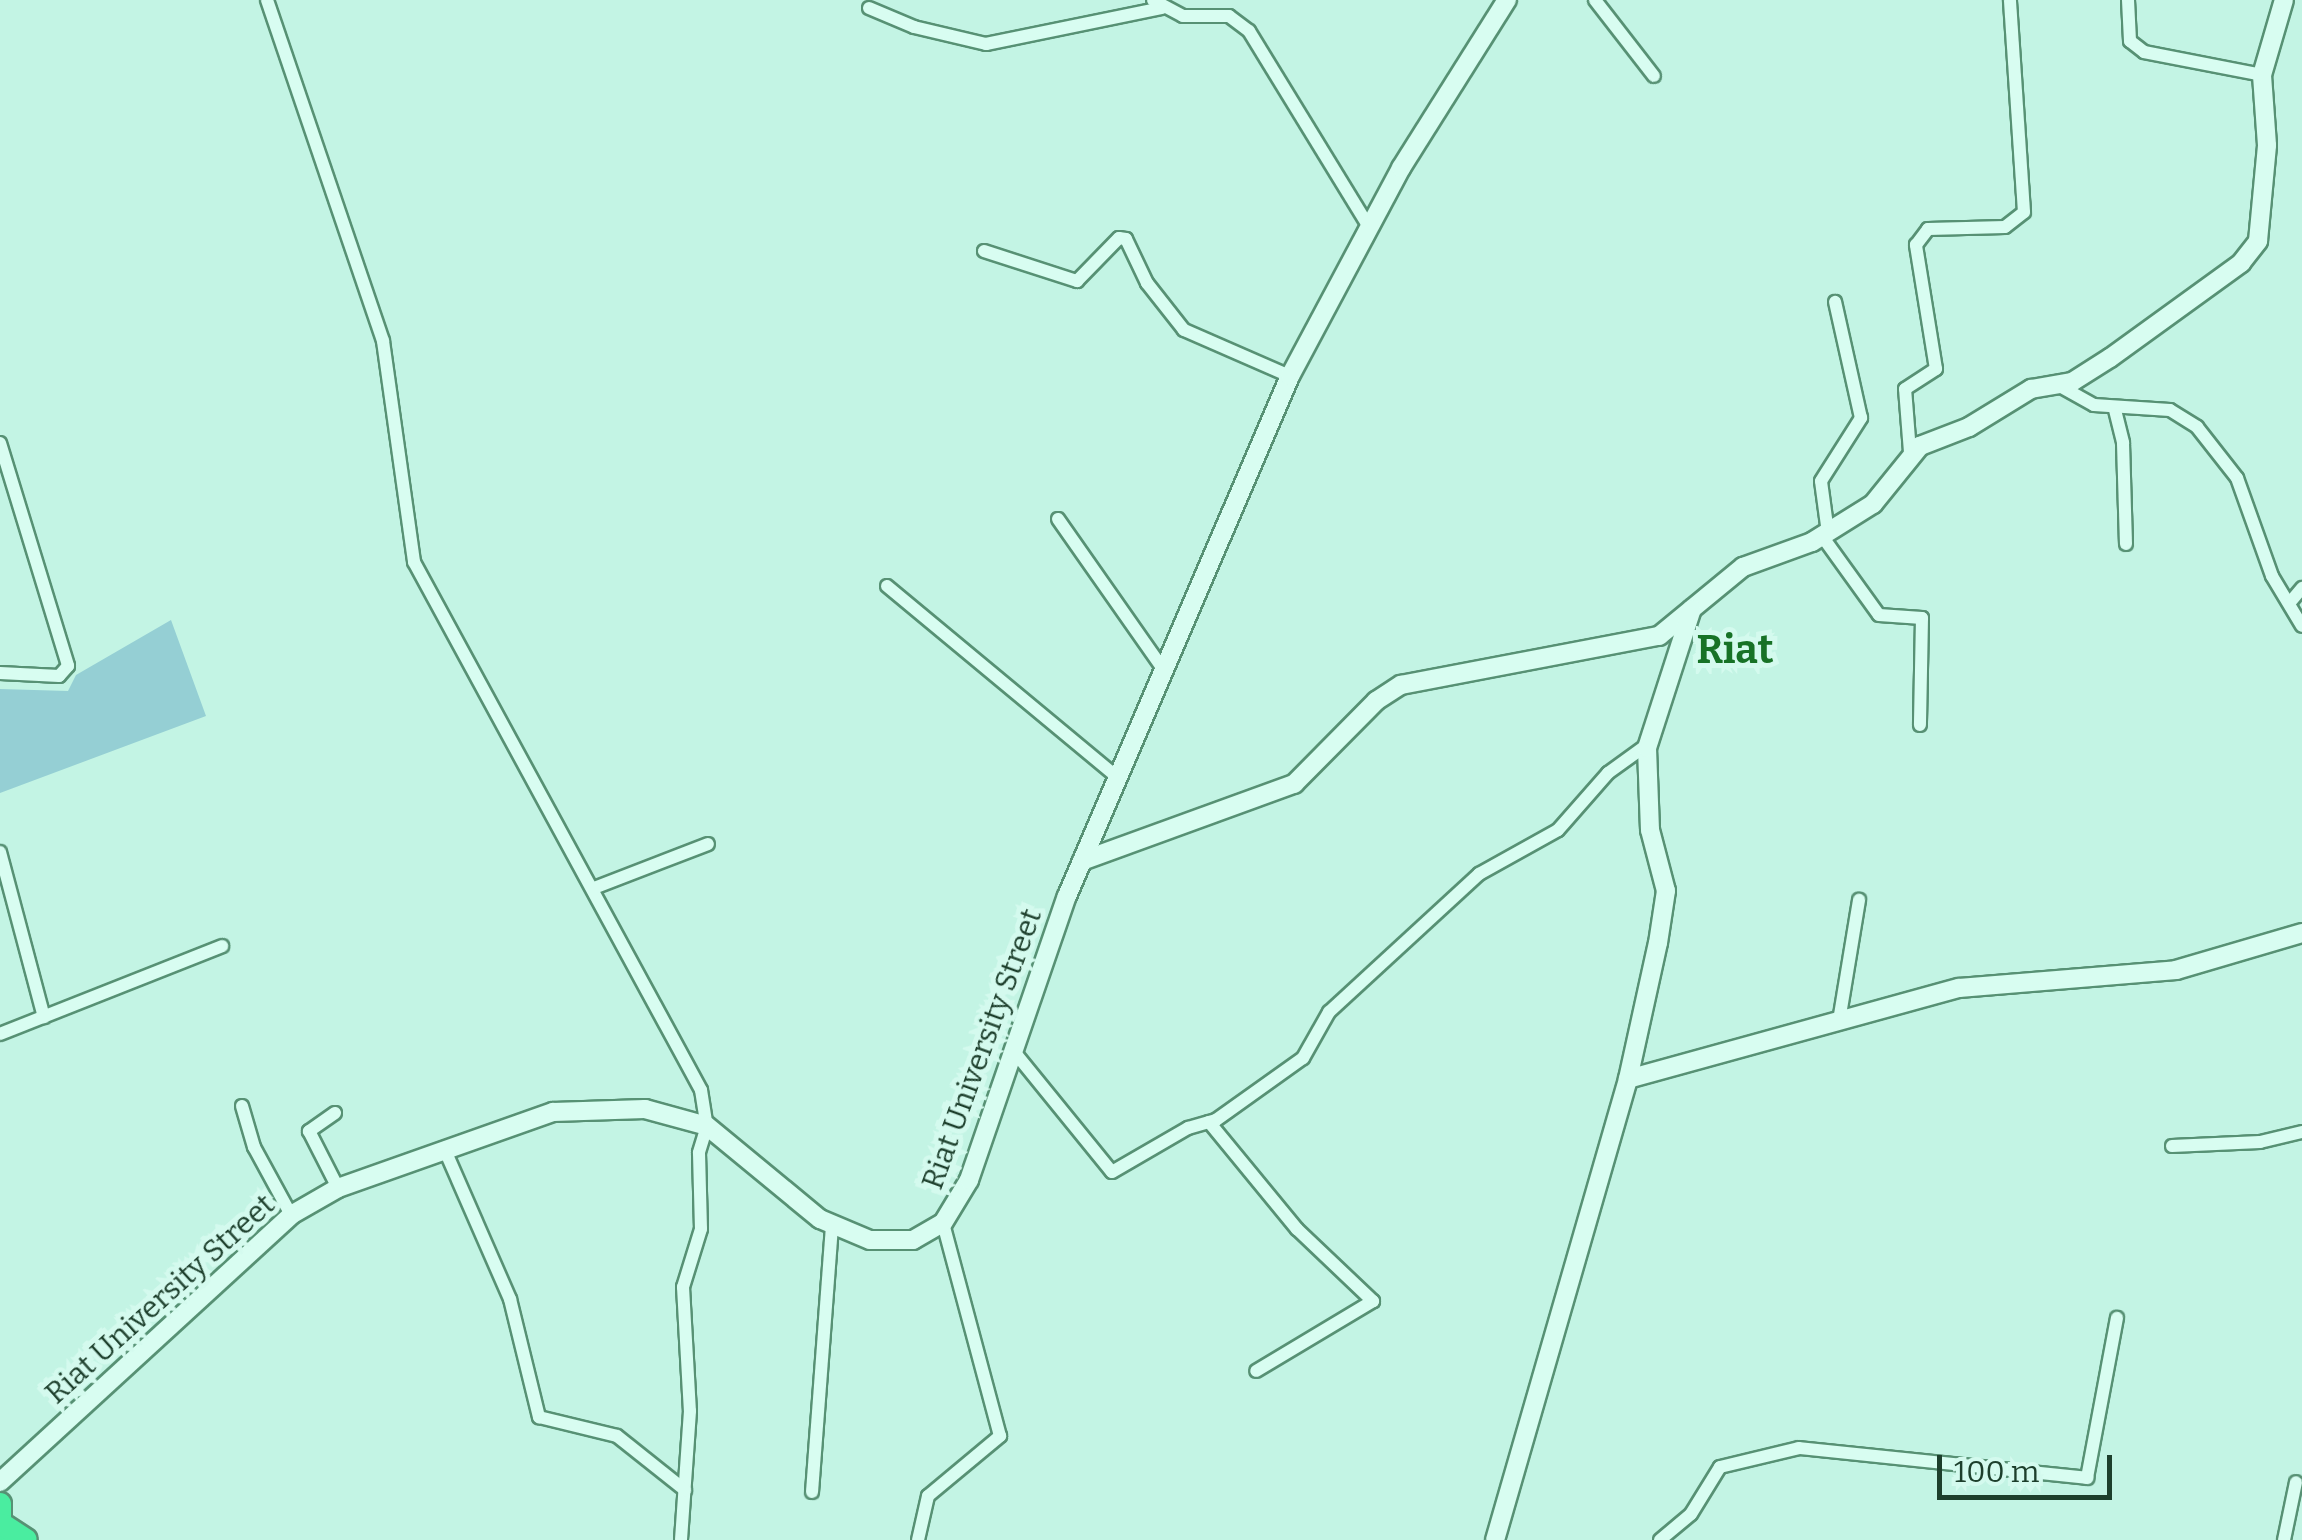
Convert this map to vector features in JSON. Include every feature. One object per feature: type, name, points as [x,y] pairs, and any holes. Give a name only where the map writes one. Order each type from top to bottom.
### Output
[{"type":"highway","points":[[1,1521],[26,1540]]},
{"type":"street","points":[[267,0],[383,341],[414,562],[694,1072],[708,1126],[699,1153],[700,1234],[683,1287],[690,1411],[681,1540]]},
{"type":"street","name":"Riat University Street","points":[[0,1482],[291,1215],[338,1188],[553,1112],[646,1109],[708,1126],[832,1227],[890,1243],[913,1240],[943,1223],[968,1180],[1082,860],[1290,376],[1368,225],[1506,0]]},
{"type":"street","points":[[1595,0],[1654,76]]},
{"type":"street","points":[[1910,452],[1905,389],[1936,369],[1915,253],[1921,235],[1928,229],[2005,227],[2024,212],[2010,0]]},
{"type":"street","points":[[2128,0],[2135,48],[2262,75]]},
{"type":"street","points":[[1082,860],[1294,784],[1376,701],[1401,685],[1556,651],[1653,639],[1743,568],[1825,534],[1882,496],[1910,452],[1969,427],[2017,395],[2058,385],[2110,358],[2241,263],[2258,241],[2267,145],[2262,75],[2284,0]]},
{"type":"street","points":[[869,8],[914,28],[986,44],[1158,4],[1182,16],[1229,16],[1249,31],[1368,225]]},
{"type":"street","points":[[984,251],[1077,280],[1122,238],[1184,330],[1290,376]]},
{"type":"street","points":[[1835,302],[1861,418],[1821,482],[1825,534],[1879,615],[1922,618],[1920,725]]},
{"type":"street","points":[[2058,385],[2115,410],[2170,410],[2197,427],[2237,478],[2272,576],[2292,600],[2302,626]]},
{"type":"street","points":[[2115,410],[2126,544]]},
{"type":"street","points":[[0,443],[68,669],[50,677],[0,673]]},
{"type":"street","points":[[1058,519],[1163,669]]},
{"type":"street","points":[[887,586],[1117,777]]},
{"type":"street","points":[[2292,600],[2302,588]]},
{"type":"street","points":[[1494,1540],[1628,1079],[1666,892],[1650,830],[1648,744],[1694,604]]},
{"type":"street","points":[[1016,1054],[1108,1171],[1209,1122],[1304,1058],[1329,1012],[1479,874],[1558,830],[1608,773],[1648,744]]},
{"type":"street","points":[[594,888],[708,844]]},
{"type":"street","points":[[0,852],[44,1017]]},
{"type":"street","points":[[1840,1021],[1859,900]]},
{"type":"street","points":[[1628,1079],[1996,981],[2176,970],[2302,934]]},
{"type":"street","points":[[0,1034],[222,946]]},
{"type":"street","points":[[242,1106],[254,1147],[291,1215]]},
{"type":"street","points":[[335,1113],[309,1131],[338,1188]]},
{"type":"street","points":[[1209,1122],[1298,1229],[1373,1300],[1256,1371]]},
{"type":"street","points":[[2172,1146],[2260,1142],[2302,1132]]},
{"type":"street","points":[[444,1148],[510,1299],[539,1418],[618,1436],[685,1490]]},
{"type":"street","points":[[918,1540],[928,1496],[1000,1436],[943,1223]]},
{"type":"street","points":[[812,1492],[832,1227]]},
{"type":"street","points":[[1660,1540],[1691,1514],[1720,1467],[1799,1448],[2086,1478],[2117,1318]]},
{"type":"street","points":[[2284,1540],[2296,1482]]},
{"type":"shaded area","points":[[171,620],[206,716],[0,793],[0,689],[68,691],[76,675]]},
{"type":"district","name":"Riat","points":[[1735,650]]}]
